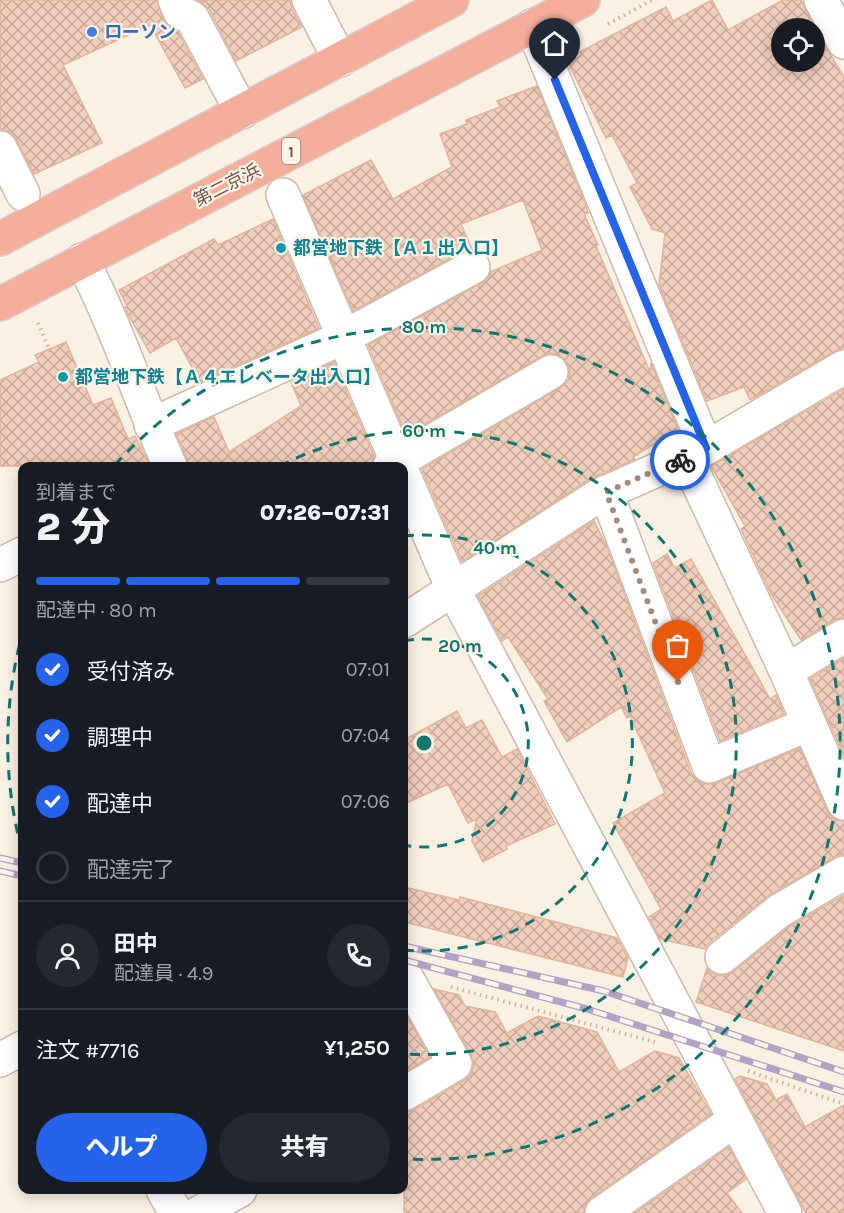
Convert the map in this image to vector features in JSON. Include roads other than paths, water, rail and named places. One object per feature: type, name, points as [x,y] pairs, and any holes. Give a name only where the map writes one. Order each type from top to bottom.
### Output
[{"type":"highway","points":[[0,238],[452,0]]},
{"type":"highway","name":"第二京浜","points":[[0,304],[583,0]]},
{"type":"street","points":[[175,0],[180,12],[192,18],[242,112]]},
{"type":"street","points":[[309,0],[340,60]]},
{"type":"street","points":[[822,0],[844,42]]},
{"type":"street","points":[[532,26],[696,452],[786,671],[844,803]]},
{"type":"street","points":[[0,148],[23,194]]},
{"type":"street","points":[[283,195],[396,462]]},
{"type":"street","points":[[82,261],[105,307],[151,425],[168,462]]},
{"type":"street","points":[[151,425],[344,337],[473,267]]},
{"type":"street","points":[[408,618],[606,492],[696,452],[844,367]]},
{"type":"street","points":[[408,462],[551,372]]},
{"type":"street","points":[[408,490],[453,589],[785,1213]]},
{"type":"street","points":[[606,492],[709,766],[809,724]]},
{"type":"street","points":[[0,565],[18,556]]},
{"type":"street","points":[[786,671],[844,636]]},
{"type":"street","points":[[722,957],[778,911],[844,873]]},
{"type":"street","points":[[408,980],[455,1064],[408,1092]]},
{"type":"street","points":[[0,1060],[18,1050]]},
{"type":"street","points":[[602,1213],[725,1126],[737,1123]]},
{"type":"street","points":[[165,1194],[176,1213]]},
{"type":"street","points":[[200,1213],[233,1194]]},
{"type":"railway","points":[[0,858],[18,862]]},
{"type":"railway","points":[[0,871],[18,875]]},
{"type":"railway","points":[[408,947],[604,991],[844,1072]]},
{"type":"railway","points":[[408,961],[587,1009],[844,1092]]},
{"type":"place","name":"ローソン","points":[[92,32]]},
{"type":"place","name":"都営地下鉄【Ａ１出入口】","points":[[281,248]]},
{"type":"place","name":"都営地下鉄【Ａ４エレベータ出入口】","points":[[63,377]]}]
